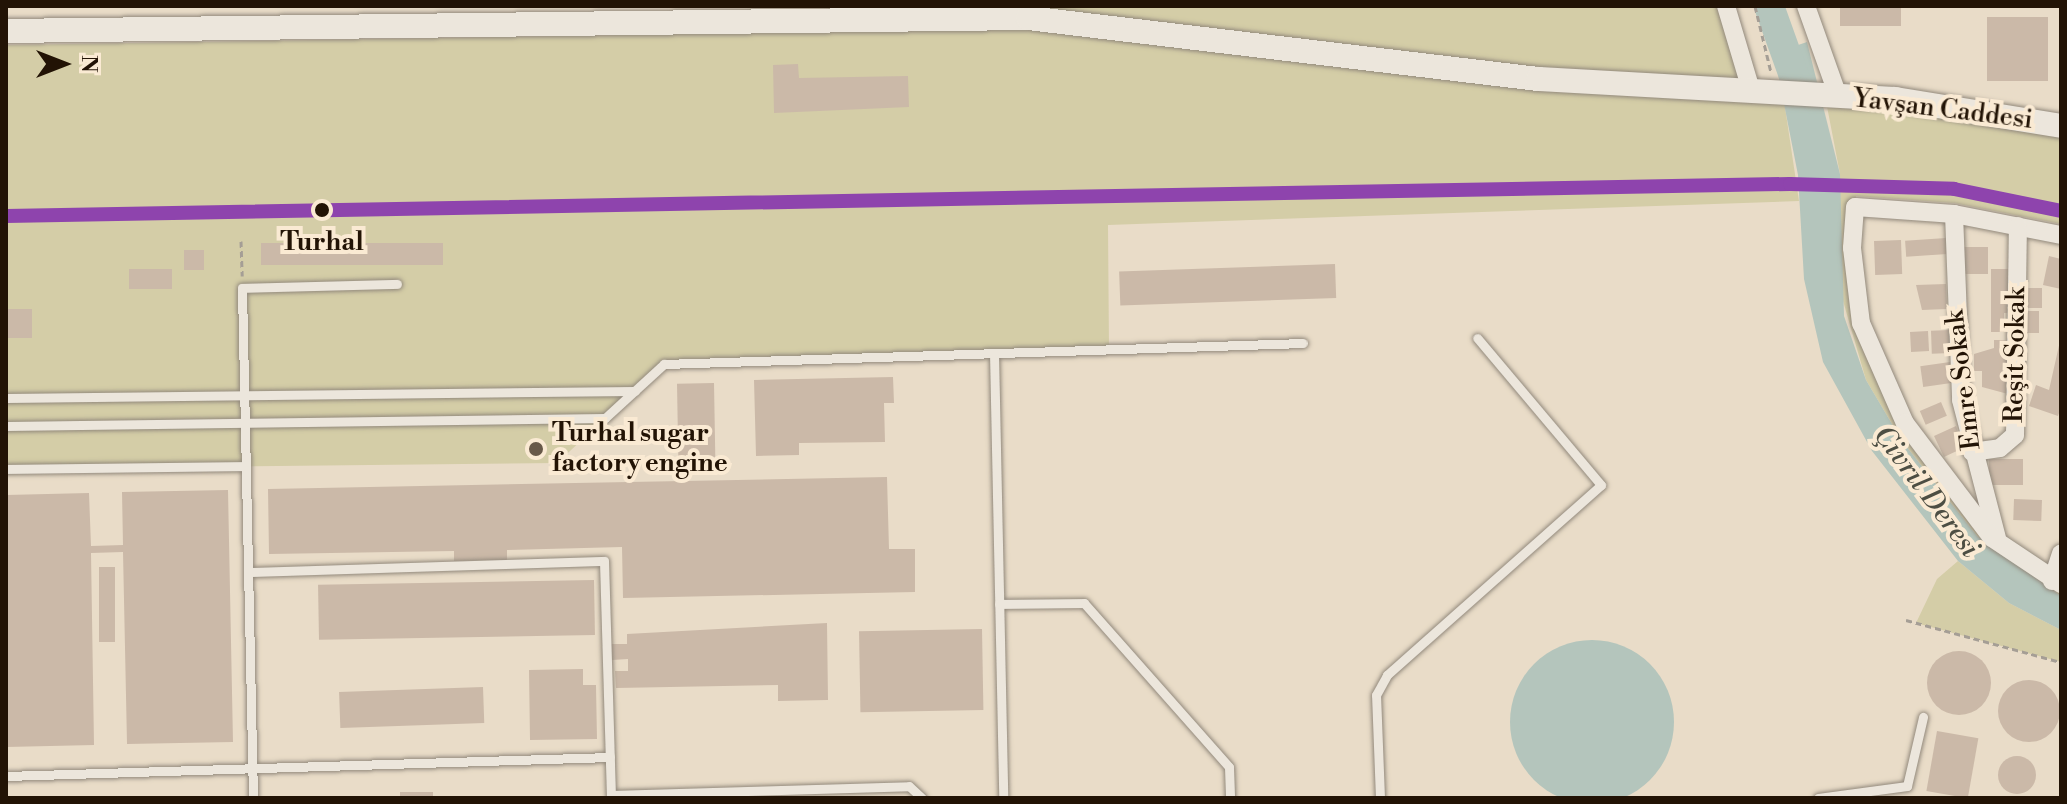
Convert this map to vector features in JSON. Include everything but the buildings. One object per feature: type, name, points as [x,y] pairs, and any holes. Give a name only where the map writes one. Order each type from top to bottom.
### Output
[{"type":"street","points":[[1726,6],[1765,86]]},
{"type":"street","points":[[1806,6],[1832,96]]},
{"type":"street","points":[[6,31],[894,12],[1071,21],[1538,79]]},
{"type":"street","points":[[6,45],[1013,32],[1362,71],[1538,79]]},
{"type":"street","name":"Yavşan Caddesi","points":[[1538,79],[1765,86],[2061,126]]},
{"type":"street","points":[[2061,235],[1954,214],[1855,207],[1853,286],[1884,387],[1926,455],[1998,543],[2056,582],[2061,553]]},
{"type":"street","name":"Emre Sokak","points":[[1954,214],[1958,371],[1972,452],[1998,543]]},
{"type":"street","name":"Reşit Sokak","points":[[1972,452],[2000,448],[2015,435],[2018,226]]},
{"type":"lane","points":[[253,798],[242,288],[397,284]]},
{"type":"lane","points":[[1380,798],[1376,695],[1387,675],[1601,485],[1477,338]]},
{"type":"lane","points":[[6,426],[605,418],[664,364],[1303,343]]},
{"type":"lane","points":[[994,353],[1003,798]]},
{"type":"lane","points":[[6,398],[635,391]]},
{"type":"lane","points":[[6,469],[246,466]]},
{"type":"lane","points":[[248,572],[604,561],[611,796],[909,786],[922,798]]},
{"type":"lane","points":[[999,604],[1084,603],[1229,767],[1230,798]]},
{"type":"lane","points":[[1818,798],[1907,786],[1923,717]]},
{"type":"lane","points":[[6,776],[610,757]]},
{"type":"path","points":[[1755,6],[1765,86]]},
{"type":"path","points":[[241,241],[242,288]]},
{"type":"path","points":[[1906,620],[2061,662]]},
{"type":"shaded area","points":[[895,6],[1726,6],[1752,93],[1783,94],[1799,201],[1108,225],[1109,350],[664,364],[557,463],[6,469],[6,45],[742,33],[894,17]]},
{"type":"shaded area","points":[[1825,96],[2061,126],[2061,224],[1954,203],[1856,196],[1852,248],[1884,387],[1992,538],[2061,584],[2061,596],[1977,536],[1902,441],[1866,380],[1839,287],[1840,174]]},
{"type":"shaded area","points":[[1958,561],[2009,603],[2061,630],[2061,662],[1916,623],[1937,579]]},
{"type":"water","points":[[1807,42],[1840,174],[1844,316],[1866,380],[1902,441],[1977,536],[2061,596],[2061,630],[2009,603],[1958,561],[1872,451],[1823,362],[1804,279],[1798,175],[1774,53]]},
{"type":"water","points":[[1592,640],[1623,646],[1650,664],[1668,691],[1674,722],[1668,753],[1650,780],[1623,798],[1592,804],[1561,798],[1534,780],[1516,753],[1510,722],[1516,691],[1534,664],[1561,646]]},
{"type":"waterway","name":"Çivril Deresi","points":[[1769,6],[1798,87]]},
{"type":"transit line","points":[[6,216],[1790,184],[1954,189],[2061,211]]},
{"type":"place","name":"Turhal","points":[[322,210]]},
{"type":"place","name":"Turhal sugar factory engine","points":[[536,449]]}]
